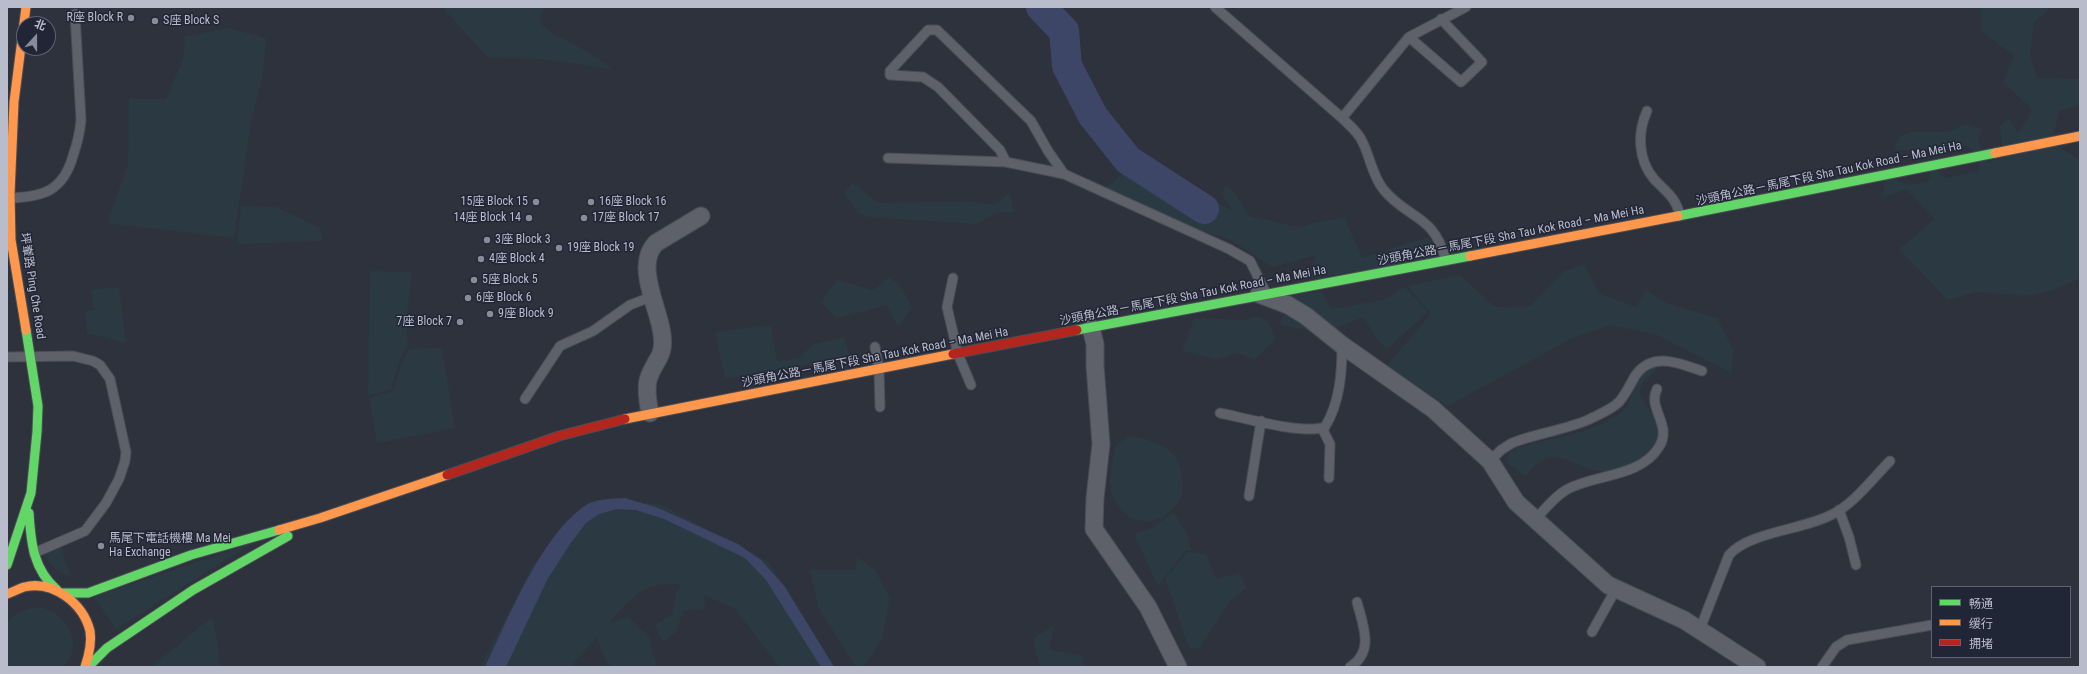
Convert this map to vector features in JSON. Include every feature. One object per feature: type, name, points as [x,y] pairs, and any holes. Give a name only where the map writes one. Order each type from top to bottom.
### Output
[{"type":"main road","name":"坪輋路 Ping Che Road","points":[[7,565],[28,504],[32,483],[38,406],[11,240],[10,198],[14,102],[26,7]]},
{"type":"main road","name":"沙頭角公路－馬尾下段 Sha Tau Kok Road – Ma Mei Ha","points":[[60,592],[88,593],[191,555],[320,518],[559,436],[650,413],[879,370],[1262,294],[1446,261],[1680,216],[2075,137]]},
{"type":"main road","points":[[28,504],[33,553],[37,568],[42,577],[60,592]]},
{"type":"main road","name":"沙頭角公路－馬尾下段 Sha Tau Kok Road – Ma Mei Ha","points":[[86,667],[107,648],[193,590],[320,518]]},
{"type":"main road","name":"沙頭角公路－馬尾下段 Sha Tau Kok Road – Ma Mei Ha","points":[[7,594],[29,586],[44,586],[60,592],[77,604],[89,625],[91,648],[86,667]]},
{"type":"street","points":[[650,413],[648,404],[648,378],[663,351],[662,333],[647,269],[651,248],[656,243],[700,216]]},
{"type":"street","points":[[1262,294],[1288,305],[1306,316],[1342,345],[1433,410],[1490,461],[1516,502],[1608,585],[1668,612],[1700,629],[1757,667]]},
{"type":"street","points":[[1091,328],[1095,344],[1095,366],[1101,444],[1095,498],[1094,530],[1148,607],[1178,667]]},
{"type":"lane","points":[[1215,7],[1342,118],[1363,142],[1374,173],[1381,186],[1392,198],[1424,221],[1436,234],[1446,261]]},
{"type":"lane","points":[[1342,118],[1409,37],[1466,7]]},
{"type":"lane","points":[[10,198],[30,197],[44,193],[59,184],[70,167],[80,134],[81,120],[75,14]]},
{"type":"lane","points":[[1409,37],[1461,82],[1482,62],[1441,19]]},
{"type":"lane","points":[[1006,162],[1000,150],[938,87],[923,77],[890,75],[890,71],[928,30],[937,30],[1031,121],[1048,151],[1064,174]]},
{"type":"lane","points":[[1647,111],[1642,123],[1640,134],[1643,159],[1653,177],[1677,203],[1680,216]]},
{"type":"lane","points":[[2075,137],[2080,144]]},
{"type":"lane","points":[[888,158],[1006,162],[1064,174],[1229,249],[1250,261],[1262,294]]},
{"type":"lane","points":[[953,278],[947,307],[958,354],[971,385]]},
{"type":"lane","points":[[525,399],[560,346],[593,331],[630,305],[653,296]]},
{"type":"lane","points":[[1220,413],[1300,429],[1322,428],[1326,424],[1336,402],[1342,375],[1342,345]]},
{"type":"lane","points":[[875,347],[879,370],[880,407]]},
{"type":"lane","points":[[7,357],[31,358],[73,356],[100,364],[110,378],[126,454],[119,479],[106,503],[85,531],[33,553]]},
{"type":"lane","points":[[1490,461],[1501,450],[1512,443],[1589,420],[1616,405],[1628,390],[1637,374],[1649,365],[1661,361],[1672,360],[1702,371]]},
{"type":"lane","points":[[1535,520],[1554,499],[1567,490],[1628,470],[1642,463],[1655,452],[1661,443],[1664,431],[1662,419],[1654,401],[1657,389]]},
{"type":"lane","points":[[1249,496],[1261,421]]},
{"type":"lane","points":[[1322,428],[1330,444],[1329,478]]},
{"type":"lane","points":[[1700,629],[1729,555],[1733,550],[1752,540],[1819,520],[1839,510],[1890,461]]},
{"type":"lane","points":[[1839,510],[1849,537],[1856,565]]},
{"type":"lane","points":[[1592,632],[1616,589]]},
{"type":"lane","points":[[1350,667],[1359,661],[1366,649],[1357,602]]},
{"type":"lane","points":[[1822,667],[1836,647],[1847,640],[1931,625]]},
{"type":"shaded area","points":[[442,7],[545,7],[540,16],[542,25],[549,31],[593,55],[613,69],[542,59],[488,58]]},
{"type":"shaded area","points":[[1981,7],[2047,7],[2049,10],[2034,21],[2030,54],[2037,78],[2080,79],[2080,105],[2060,110],[2051,142],[2080,160],[2080,278],[2053,290],[2026,296],[1976,292],[1948,300],[1899,249],[1935,219],[1906,189],[1882,197],[1887,176],[1908,185],[1928,182],[1933,165],[1944,178],[1978,172],[1979,160],[1968,146],[1894,151],[1899,137],[1910,132],[1951,131],[1966,124],[1983,129],[1978,139],[1986,162],[2003,158],[2000,126],[2009,118],[2018,133],[2033,110],[2003,82],[2014,56],[1981,30]]},
{"type":"shaded area","points":[[228,28],[266,38],[263,74],[251,123],[234,238],[107,223],[128,164],[129,99],[166,99],[183,59],[185,36]]},
{"type":"shaded area","points":[[1134,148],[1172,179],[1234,211],[1221,194],[1226,185],[1236,194],[1249,216],[1297,227],[1344,217],[1362,258],[1429,237],[1440,262],[1307,278],[1316,255],[1272,267],[1231,240],[1096,196],[1121,175]]},
{"type":"shaded area","points":[[853,183],[879,203],[970,201],[994,205],[1010,193],[1014,212],[996,213],[976,224],[869,217],[858,213],[844,192]]},
{"type":"shaded area","points":[[241,206],[276,207],[320,228],[323,241],[237,244]]},
{"type":"shaded area","points":[[1584,265],[1600,294],[1636,307],[1646,290],[1666,303],[1717,318],[1733,349],[1732,373],[1655,334],[1610,325],[1574,337],[1448,406],[1386,366],[1431,314],[1408,286],[1460,275],[1495,307],[1530,306],[1564,271]]},
{"type":"shaded area","points":[[370,271],[412,272],[406,322],[408,345],[400,359],[391,390],[368,395]]},
{"type":"shaded area","points":[[889,277],[902,288],[912,308],[898,327],[887,305],[837,318],[821,302],[837,280],[873,290]]},
{"type":"shaded area","points":[[1404,286],[1428,312],[1387,349],[1378,340],[1363,317],[1324,333],[1280,325],[1288,295],[1322,292],[1331,309],[1383,300]]},
{"type":"shaded area","points":[[119,287],[126,343],[87,333],[85,311],[94,310],[91,290]]},
{"type":"shaded area","points":[[1258,316],[1269,323],[1275,339],[1255,359],[1237,353],[1216,359],[1182,351],[1194,318],[1245,320]]},
{"type":"shaded area","points":[[771,325],[777,361],[798,358],[814,344],[844,337],[850,357],[725,379],[715,332]]},
{"type":"shaded area","points":[[442,348],[455,428],[377,443],[369,398],[393,391],[403,359],[410,349]]},
{"type":"shaded area","points":[[1658,366],[1654,373],[1642,384],[1641,389],[1640,395],[1656,423],[1658,433],[1654,447],[1642,459],[1619,471],[1603,472],[1561,458],[1549,458],[1539,462],[1526,476],[1506,463],[1509,452],[1514,449],[1595,427],[1619,414],[1629,402],[1637,381],[1648,370]]},
{"type":"shaded area","points":[[1128,436],[1147,440],[1163,446],[1170,451],[1180,465],[1183,490],[1180,499],[1167,514],[1150,521],[1141,521],[1125,513],[1112,496],[1110,477],[1115,447]]},
{"type":"shaded area","points":[[610,500],[662,505],[770,563],[835,667],[780,667],[734,608],[704,595],[705,609],[683,611],[676,632],[662,642],[655,625],[672,614],[676,593],[681,585],[668,584],[647,588],[639,593],[623,607],[608,624],[628,617],[650,638],[657,667],[618,667],[608,664],[596,638],[570,667],[480,667],[532,567],[565,525]]},
{"type":"shaded area","points":[[1174,512],[1189,538],[1191,551],[1186,550],[1158,586],[1134,534],[1154,527]]},
{"type":"shaded area","points":[[253,543],[116,629],[94,597]]},
{"type":"shaded area","points":[[49,545],[61,545],[65,562],[72,576],[63,574],[50,563],[45,555]]},
{"type":"shaded area","points":[[1187,552],[1206,554],[1216,579],[1240,573],[1246,588],[1229,602],[1200,648],[1189,648],[1165,579]]},
{"type":"shaded area","points":[[857,557],[875,570],[890,598],[882,640],[863,667],[856,667],[818,607],[810,570],[856,570]]},
{"type":"shaded area","points":[[40,607],[58,616],[70,631],[73,639],[73,648],[70,658],[64,667],[9,667],[7,664],[7,623],[10,619],[22,611]]},
{"type":"shaded area","points":[[212,617],[218,643],[220,667],[151,667]]},
{"type":"shaded area","points":[[1054,625],[1049,650],[1083,656],[1084,667],[1040,667],[1033,639]]},
{"type":"water","points":[[625,498],[658,508],[738,544],[761,560],[785,587],[834,667],[821,667],[766,580],[745,558],[664,519],[636,510],[617,509],[599,514],[586,523],[570,544],[547,580],[506,667],[485,667],[526,581],[553,538],[567,521],[583,507],[593,502]]},
{"type":"waterway","points":[[1041,7],[1064,31],[1067,66],[1093,116],[1128,160],[1204,209]]},
{"type":"traffic: fast","points":[[1678,216],[1995,153]]},
{"type":"traffic: fast","points":[[1077,330],[1470,256]]},
{"type":"traffic: fast","points":[[7,565],[31,493],[37,432],[38,406],[26,330]]},
{"type":"traffic: fast","points":[[29,513],[32,545],[38,564],[49,582],[57,590]]},
{"type":"traffic: fast","points":[[63,593],[88,593],[191,555],[279,530]]},
{"type":"traffic: fast","points":[[88,667],[107,648],[193,590],[288,536]]},
{"type":"traffic: slow","points":[[26,7],[14,102],[10,194],[11,240],[26,330]]},
{"type":"traffic: slow","points":[[1995,153],[2080,136]]},
{"type":"traffic: slow","points":[[1470,256],[1678,216]]},
{"type":"traffic: slow","points":[[625,419],[953,354]]},
{"type":"traffic: slow","points":[[279,530],[320,518],[447,475]]},
{"type":"traffic: slow","points":[[7,594],[24,587],[46,587],[56,590],[74,603],[81,611],[90,631],[90,649],[85,667]]},
{"type":"traffic: jam","points":[[953,354],[1077,330]]},
{"type":"traffic: jam","points":[[447,475],[559,436],[625,419]]},
{"type":"place","name":"R座 Block R","points":[[131,18]]},
{"type":"place","name":"S座 Block S","points":[[155,21]]},
{"type":"place","name":"15座 Block 15","points":[[536,202]]},
{"type":"place","name":"16座 Block 16","points":[[591,202]]},
{"type":"place","name":"14座 Block 14","points":[[529,218]]},
{"type":"place","name":"17座 Block 17","points":[[584,218]]},
{"type":"place","name":"3座 Block 3","points":[[487,240]]},
{"type":"place","name":"19座 Block 19","points":[[559,248]]},
{"type":"place","name":"4座 Block 4","points":[[481,259]]},
{"type":"place","name":"5座 Block 5","points":[[474,280]]},
{"type":"place","name":"6座 Block 6","points":[[468,298]]},
{"type":"place","name":"9座 Block 9","points":[[490,314]]},
{"type":"place","name":"7座 Block 7","points":[[460,322]]},
{"type":"place","name":"馬尾下電話機樓 Ma Mei Ha Exchange","points":[[101,546]]}]
